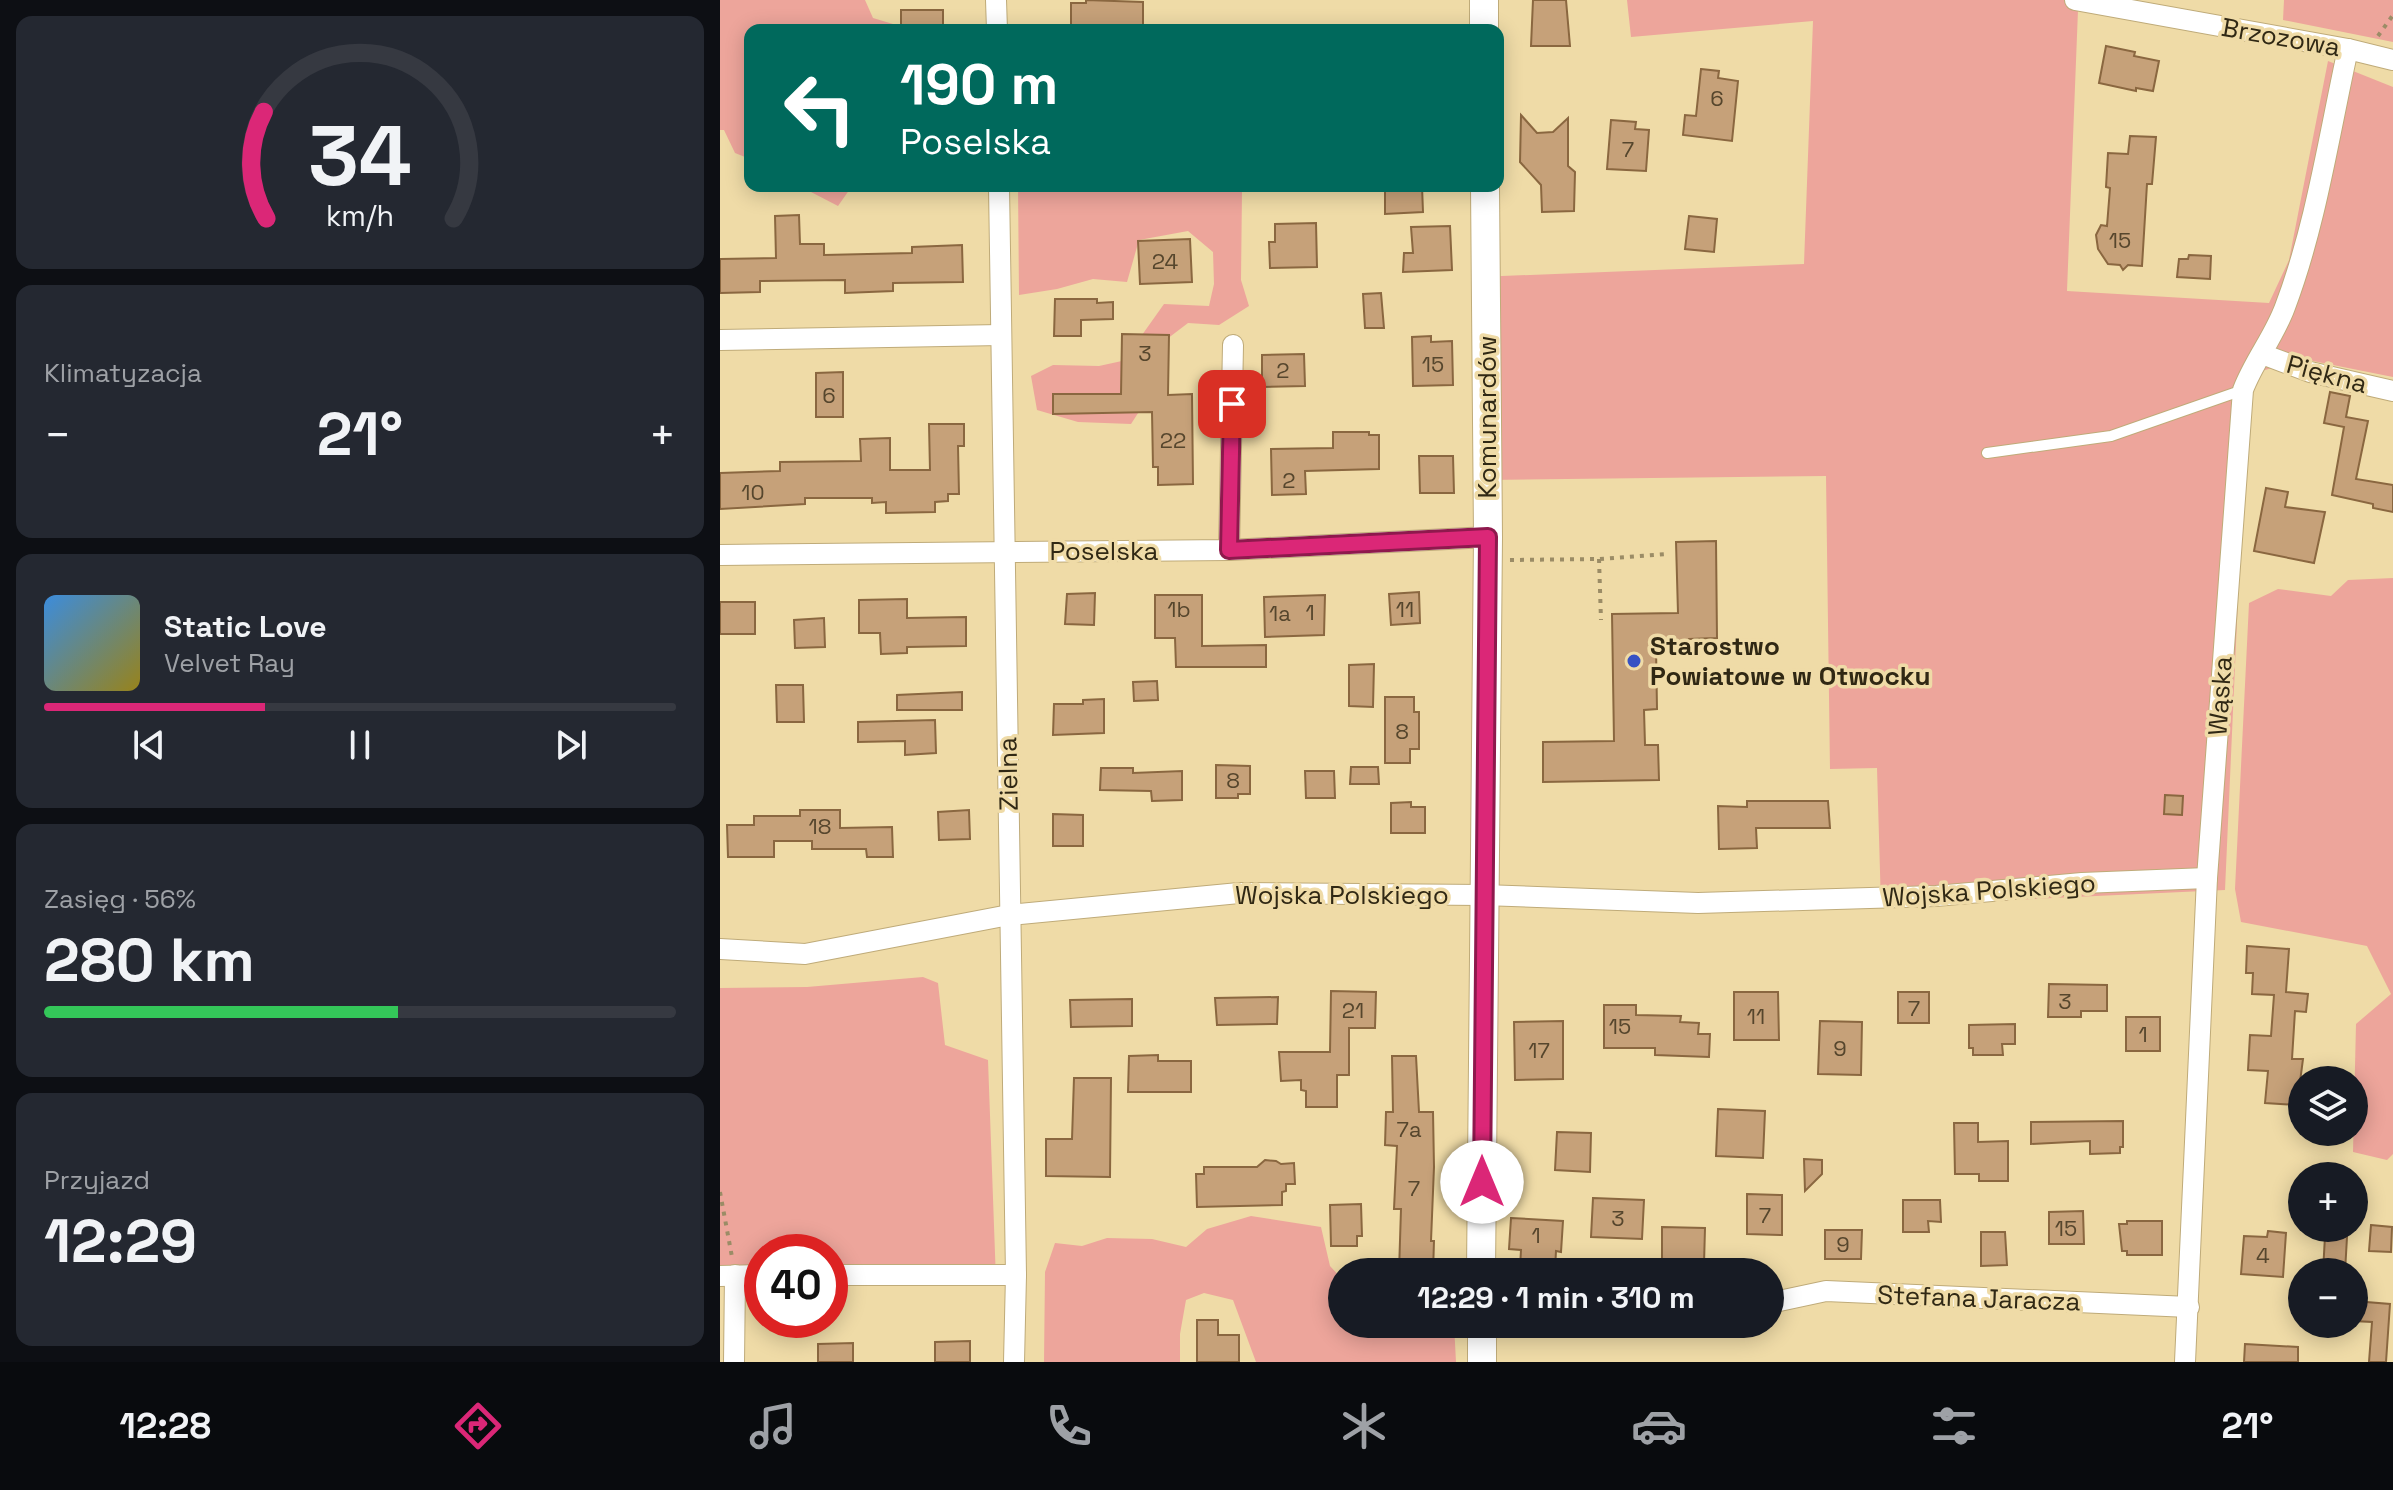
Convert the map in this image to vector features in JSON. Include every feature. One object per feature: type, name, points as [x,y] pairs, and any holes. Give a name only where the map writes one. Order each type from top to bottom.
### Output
[{"type":"street","points":[[996,0],[997,24]]},
{"type":"street","points":[[1484,0],[1484,24]]},
{"type":"street","name":"Brzozowa","points":[[2075,0],[2348,49],[2393,60]]},
{"type":"street","name":"Wąska","points":[[2185,1362],[2207,878],[2243,390],[2250,371],[2284,311],[2302,257],[2348,49]]},
{"type":"street","name":"Zielna","points":[[999,192],[1016,1275],[1014,1362]]},
{"type":"street","name":"Komunardów","points":[[1481,1258],[1488,549],[1485,192]]},
{"type":"street","points":[[720,340],[1001,335]]},
{"type":"street","points":[[1229,550],[1233,345]]},
{"type":"street","name":"Piękna","points":[[2262,354],[2310,372],[2393,391]]},
{"type":"street","name":"Poselska","points":[[720,555],[1488,549]]},
{"type":"street","name":"Wojska Polskiego","points":[[720,949],[805,954],[1009,915],[1239,893],[1483,895],[1698,903],[1936,896],[2082,883],[2207,878]]},
{"type":"street","points":[[848,1275],[1016,1275]]},
{"type":"street","points":[[728,1276],[734,1362]]},
{"type":"street","name":"Stefana Jaracza","points":[[1784,1300],[1826,1291],[2189,1307]]},
{"type":"street","points":[[1482,1338],[1482,1362]]},
{"type":"lane","points":[[1987,453],[2111,436],[2243,390]]},
{"type":"path","points":[[1488,549],[1599,559],[1668,554]]},
{"type":"path","points":[[1599,559],[1601,620]]},
{"type":"path","points":[[720,1192],[728,1276]]},
{"type":"shaded area","points":[[720,0],[865,0],[873,18],[893,24],[744,24],[744,157],[735,153],[724,130],[720,130]]},
{"type":"shaded area","points":[[1627,0],[2130,0],[2078,10],[2067,291],[2269,303],[2289,260],[2328,61],[2393,87],[2393,377],[2303,359],[2248,375],[2225,890],[1881,906],[1877,768],[1830,769],[1826,476],[1488,480],[1478,277],[1804,264],[1813,21],[1631,37]]},
{"type":"shaded area","points":[[2284,0],[2393,0],[2393,42],[2283,20]]},
{"type":"shaded area","points":[[811,192],[848,192],[838,206]]},
{"type":"shaded area","points":[[1018,192],[1242,192],[1241,280],[1249,306],[1219,325],[1188,323],[1167,339],[1169,365],[1131,424],[1078,422],[1037,410],[1031,376],[1053,365],[1099,366],[1131,359],[1142,335],[1164,304],[1209,306],[1214,284],[1213,252],[1188,231],[1139,240],[1127,282],[1093,279],[1019,295]]},
{"type":"shaded area","points":[[2393,578],[2393,1154],[2387,1160],[2353,1152],[2353,1146],[2368,1146],[2368,1066],[2355,1066],[2356,1024],[2391,994],[2367,946],[2241,922],[2235,889],[2249,603],[2278,589],[2331,596],[2348,580]]},
{"type":"shaded area","points":[[923,977],[938,983],[945,1045],[988,1060],[996,1281],[848,1284],[848,1234],[744,1234],[744,1285],[720,1286],[720,988],[807,987]]},
{"type":"shaded area","points":[[1251,1216],[1321,1227],[1328,1258],[1328,1338],[1455,1338],[1456,1362],[1256,1362],[1233,1300],[1204,1293],[1186,1300],[1180,1334],[1180,1362],[1044,1362],[1045,1272],[1055,1243],[1082,1246],[1107,1238],[1152,1239],[1186,1247],[1207,1229]]},
{"type":"building","points":[[1086,0],[1143,2],[1143,24],[1071,24],[1071,3],[1086,3]]},
{"type":"building","points":[[1533,0],[1566,0],[1570,46],[1531,46]]},
{"type":"building","points":[[901,10],[943,10],[943,24],[901,24]]},
{"type":"building","points":[[2106,46],[2159,61],[2153,91],[2136,88],[2136,91],[2099,83]]},
{"type":"building","points":[[1701,69],[1719,71],[1718,78],[1738,81],[1732,141],[1683,135],[1685,115],[1696,116]]},
{"type":"building","points":[[1521,115],[1537,133],[1553,132],[1568,118],[1568,166],[1575,172],[1574,211],[1542,212],[1541,185],[1520,162]]},
{"type":"building","points":[[1611,120],[1636,122],[1635,129],[1649,130],[1646,171],[1607,169]]},
{"type":"building","points":[[2130,136],[2156,137],[2152,184],[2147,184],[2142,266],[2128,265],[2123,270],[2120,265],[2108,264],[2098,249],[2096,235],[2101,225],[2107,226],[2110,188],[2106,187],[2108,153],[2128,154]]},
{"type":"building","points":[[1385,192],[1422,192],[1423,212],[1385,214]]},
{"type":"building","points":[[799,215],[800,244],[824,244],[824,255],[912,253],[912,247],[962,245],[963,282],[893,283],[893,291],[845,293],[845,280],[760,281],[760,292],[720,293],[720,259],[776,258],[775,216]]},
{"type":"building","points":[[1689,216],[1717,219],[1714,252],[1685,249]]},
{"type":"building","points":[[1316,223],[1317,267],[1270,268],[1269,242],[1275,242],[1275,224]]},
{"type":"building","points":[[1450,226],[1452,270],[1403,272],[1404,253],[1413,253],[1411,227]]},
{"type":"building","points":[[1190,239],[1192,282],[1140,284],[1138,241]]},
{"type":"building","points":[[2189,255],[2211,256],[2210,279],[2177,277],[2179,259],[2188,259]]},
{"type":"building","points":[[1381,293],[1384,328],[1365,328],[1363,294]]},
{"type":"building","points":[[1055,299],[1113,302],[1113,319],[1081,320],[1081,336],[1054,336]]},
{"type":"building","points":[[1122,334],[1169,335],[1168,395],[1192,394],[1193,484],[1158,485],[1158,467],[1153,467],[1152,412],[1053,414],[1053,394],[1121,394]]},
{"type":"building","points":[[1431,336],[1431,342],[1452,341],[1453,385],[1413,386],[1412,337]]},
{"type":"building","points":[[1304,354],[1305,386],[1262,387],[1262,355]]},
{"type":"building","points":[[843,372],[843,417],[816,417],[816,373]]},
{"type":"building","points":[[2330,392],[2350,396],[2346,417],[2368,421],[2356,479],[2393,485],[2393,512],[2332,495],[2344,427],[2324,423]]},
{"type":"building","points":[[929,424],[964,424],[964,446],[958,446],[959,494],[948,494],[948,501],[935,502],[935,512],[886,513],[886,502],[872,503],[872,498],[805,498],[805,504],[720,509],[720,473],[780,471],[780,462],[861,461],[860,439],[890,438],[890,470],[930,470]]},
{"type":"building","points":[[1333,432],[1379,435],[1379,469],[1305,471],[1306,494],[1272,495],[1271,449],[1333,448]]},
{"type":"building","points":[[1419,456],[1453,456],[1454,493],[1420,493]]},
{"type":"building","points":[[2266,488],[2288,492],[2285,507],[2325,512],[2314,563],[2254,551]]},
{"type":"building","name":"Starostwo Powiatowe w Otwocku","points":[[1716,541],[1717,638],[1689,639],[1685,646],[1656,647],[1657,709],[1644,710],[1645,745],[1658,745],[1659,780],[1543,782],[1543,742],[1614,741],[1612,614],[1678,613],[1676,542]]},
{"type":"building","points":[[1419,592],[1420,623],[1391,625],[1389,594]]},
{"type":"building","points":[[1095,593],[1094,625],[1065,624],[1067,594]]},
{"type":"building","points":[[1155,595],[1202,595],[1202,646],[1266,645],[1266,667],[1176,667],[1175,638],[1155,638]]},
{"type":"building","points":[[1325,595],[1324,635],[1265,637],[1264,597]]},
{"type":"building","points":[[907,599],[907,618],[966,617],[966,646],[907,647],[907,653],[881,654],[880,633],[859,633],[859,600]]},
{"type":"building","points":[[720,602],[755,602],[755,634],[720,634]]},
{"type":"building","points":[[824,618],[825,647],[795,648],[794,620]]},
{"type":"building","points":[[1374,664],[1373,707],[1349,706],[1349,665]]},
{"type":"building","points":[[1157,681],[1158,700],[1134,701],[1133,682]]},
{"type":"building","points":[[776,685],[803,685],[804,722],[777,722]]},
{"type":"building","points":[[962,692],[962,710],[897,710],[897,695]]},
{"type":"building","points":[[1385,697],[1414,697],[1414,712],[1419,712],[1419,749],[1410,749],[1410,763],[1385,763]]},
{"type":"building","points":[[1104,699],[1104,733],[1053,735],[1054,704],[1083,704],[1083,700]]},
{"type":"building","points":[[935,720],[936,753],[905,755],[905,741],[858,742],[858,722]]},
{"type":"building","points":[[1216,765],[1250,766],[1250,794],[1238,794],[1238,798],[1216,798]]},
{"type":"building","points":[[1351,767],[1378,767],[1379,784],[1350,784]]},
{"type":"building","points":[[1101,768],[1133,768],[1133,773],[1182,771],[1182,800],[1152,801],[1151,791],[1100,790]]},
{"type":"building","points":[[1305,771],[1334,771],[1335,798],[1306,798]]},
{"type":"building","points":[[2165,795],[2183,796],[2182,815],[2164,814]]},
{"type":"building","points":[[1747,801],[1828,801],[1830,828],[1756,828],[1757,848],[1719,849],[1718,806],[1747,807]]},
{"type":"building","points":[[1411,802],[1411,807],[1425,807],[1425,833],[1391,833],[1391,803]]},
{"type":"building","points":[[800,810],[840,810],[840,828],[892,827],[893,857],[867,857],[866,849],[812,849],[812,841],[774,841],[774,857],[728,857],[727,825],[754,825],[754,816],[800,816]]},
{"type":"building","points":[[969,810],[970,839],[939,840],[938,812]]},
{"type":"building","points":[[1053,814],[1083,815],[1083,846],[1053,846]]},
{"type":"building","points":[[2247,946],[2289,949],[2286,992],[2308,994],[2306,1012],[2295,1011],[2292,1059],[2303,1059],[2302,1066],[2288,1066],[2288,1104],[2265,1103],[2268,1071],[2248,1070],[2250,1035],[2271,1036],[2274,995],[2252,994],[2253,973],[2246,973]]},
{"type":"building","points":[[2049,984],[2107,985],[2107,1011],[2081,1011],[2081,1017],[2048,1017]]},
{"type":"building","points":[[1331,991],[1376,992],[1375,1028],[1349,1028],[1349,1075],[1337,1075],[1337,1107],[1306,1107],[1306,1091],[1301,1090],[1301,1080],[1281,1081],[1279,1052],[1330,1052]]},
{"type":"building","points":[[1734,992],[1778,992],[1779,1040],[1734,1040]]},
{"type":"building","points":[[1898,992],[1929,992],[1929,1023],[1898,1023]]},
{"type":"building","points":[[1278,997],[1277,1024],[1217,1025],[1215,998]]},
{"type":"building","points":[[1132,999],[1132,1026],[1071,1027],[1070,1000]]},
{"type":"building","points":[[1604,1005],[1636,1005],[1636,1015],[1681,1016],[1680,1022],[1699,1023],[1698,1034],[1710,1034],[1709,1057],[1655,1055],[1655,1048],[1604,1048]]},
{"type":"building","points":[[2126,1017],[2160,1017],[2160,1051],[2126,1051]]},
{"type":"building","points":[[1563,1021],[1563,1079],[1515,1080],[1514,1022]]},
{"type":"building","points":[[1820,1021],[1862,1022],[1861,1075],[1818,1074]]},
{"type":"building","points":[[2015,1024],[2015,1044],[2002,1044],[2003,1055],[1973,1055],[1973,1048],[1969,1048],[1969,1025]]},
{"type":"building","points":[[1158,1055],[1158,1061],[1191,1061],[1191,1092],[1128,1092],[1129,1056]]},
{"type":"building","points":[[1392,1056],[1416,1056],[1419,1112],[1433,1112],[1433,1258],[1399,1258],[1401,1209],[1394,1209],[1397,1146],[1385,1145],[1386,1112],[1393,1112]]},
{"type":"building","points":[[1074,1078],[1111,1078],[1110,1177],[1046,1176],[1046,1139],[1072,1139]]},
{"type":"building","points":[[1718,1109],[1765,1111],[1763,1158],[1716,1156]]},
{"type":"building","points":[[2123,1121],[2123,1147],[2120,1147],[2120,1153],[2090,1154],[2090,1141],[2031,1144],[2031,1122]]},
{"type":"building","points":[[1954,1123],[1978,1123],[1978,1142],[2008,1141],[2008,1181],[1979,1181],[1979,1174],[1955,1174]]},
{"type":"building","points":[[1557,1132],[1591,1133],[1590,1172],[1555,1170]]},
{"type":"building","points":[[1804,1159],[1822,1160],[1822,1174],[1805,1191]]},
{"type":"building","points":[[1265,1160],[1294,1163],[1295,1184],[1286,1184],[1286,1191],[1282,1192],[1282,1205],[1197,1207],[1196,1174],[1204,1174],[1204,1167],[1257,1167]]},
{"type":"building","points":[[1747,1194],[1782,1195],[1782,1235],[1747,1234]]},
{"type":"building","points":[[1593,1198],[1644,1200],[1642,1239],[1591,1237]]},
{"type":"building","points":[[1903,1200],[1940,1200],[1941,1222],[1928,1221],[1929,1232],[1903,1232]]},
{"type":"building","points":[[1361,1204],[1362,1236],[1357,1236],[1357,1246],[1331,1246],[1330,1205]]},
{"type":"building","points":[[2083,1211],[2084,1244],[2049,1244],[2049,1212]]},
{"type":"building","points":[[1511,1218],[1563,1221],[1561,1252],[1556,1251],[1556,1258],[1521,1258],[1521,1250],[1509,1249]]},
{"type":"building","points":[[2127,1221],[2162,1221],[2162,1255],[2127,1255],[2127,1251],[2122,1251],[2119,1224],[2127,1224]]},
{"type":"building","points":[[2371,1225],[2392,1227],[2391,1252],[2369,1251]]},
{"type":"building","points":[[1662,1227],[1705,1228],[1704,1258],[1662,1258]]},
{"type":"building","points":[[1825,1230],[1862,1230],[1861,1259],[1825,1259]]},
{"type":"building","points":[[2268,1231],[2286,1233],[2283,1277],[2241,1274],[2244,1236],[2267,1237]]},
{"type":"building","points":[[1981,1232],[2005,1232],[2007,1265],[1981,1266]]},
{"type":"building","points":[[2325,1242],[2347,1242],[2346,1258],[2324,1258]]},
{"type":"building","points":[[2368,1302],[2390,1304],[2386,1362],[2369,1362],[2372,1322],[2368,1322]]},
{"type":"building","points":[[1197,1320],[1218,1320],[1218,1335],[1239,1335],[1239,1362],[1197,1362]]},
{"type":"building","points":[[970,1341],[970,1362],[935,1362],[935,1342]]},
{"type":"building","points":[[853,1343],[853,1362],[818,1362],[818,1344]]},
{"type":"building","points":[[2245,1344],[2298,1347],[2298,1362],[2244,1362]]},
{"type":"place","name":"Starostwo Powiatowe w Otwocku","points":[[1634,661]]},
{"type":"route","points":[[1232,404],[1229,550],[1488,537],[1482,1182]]}]
